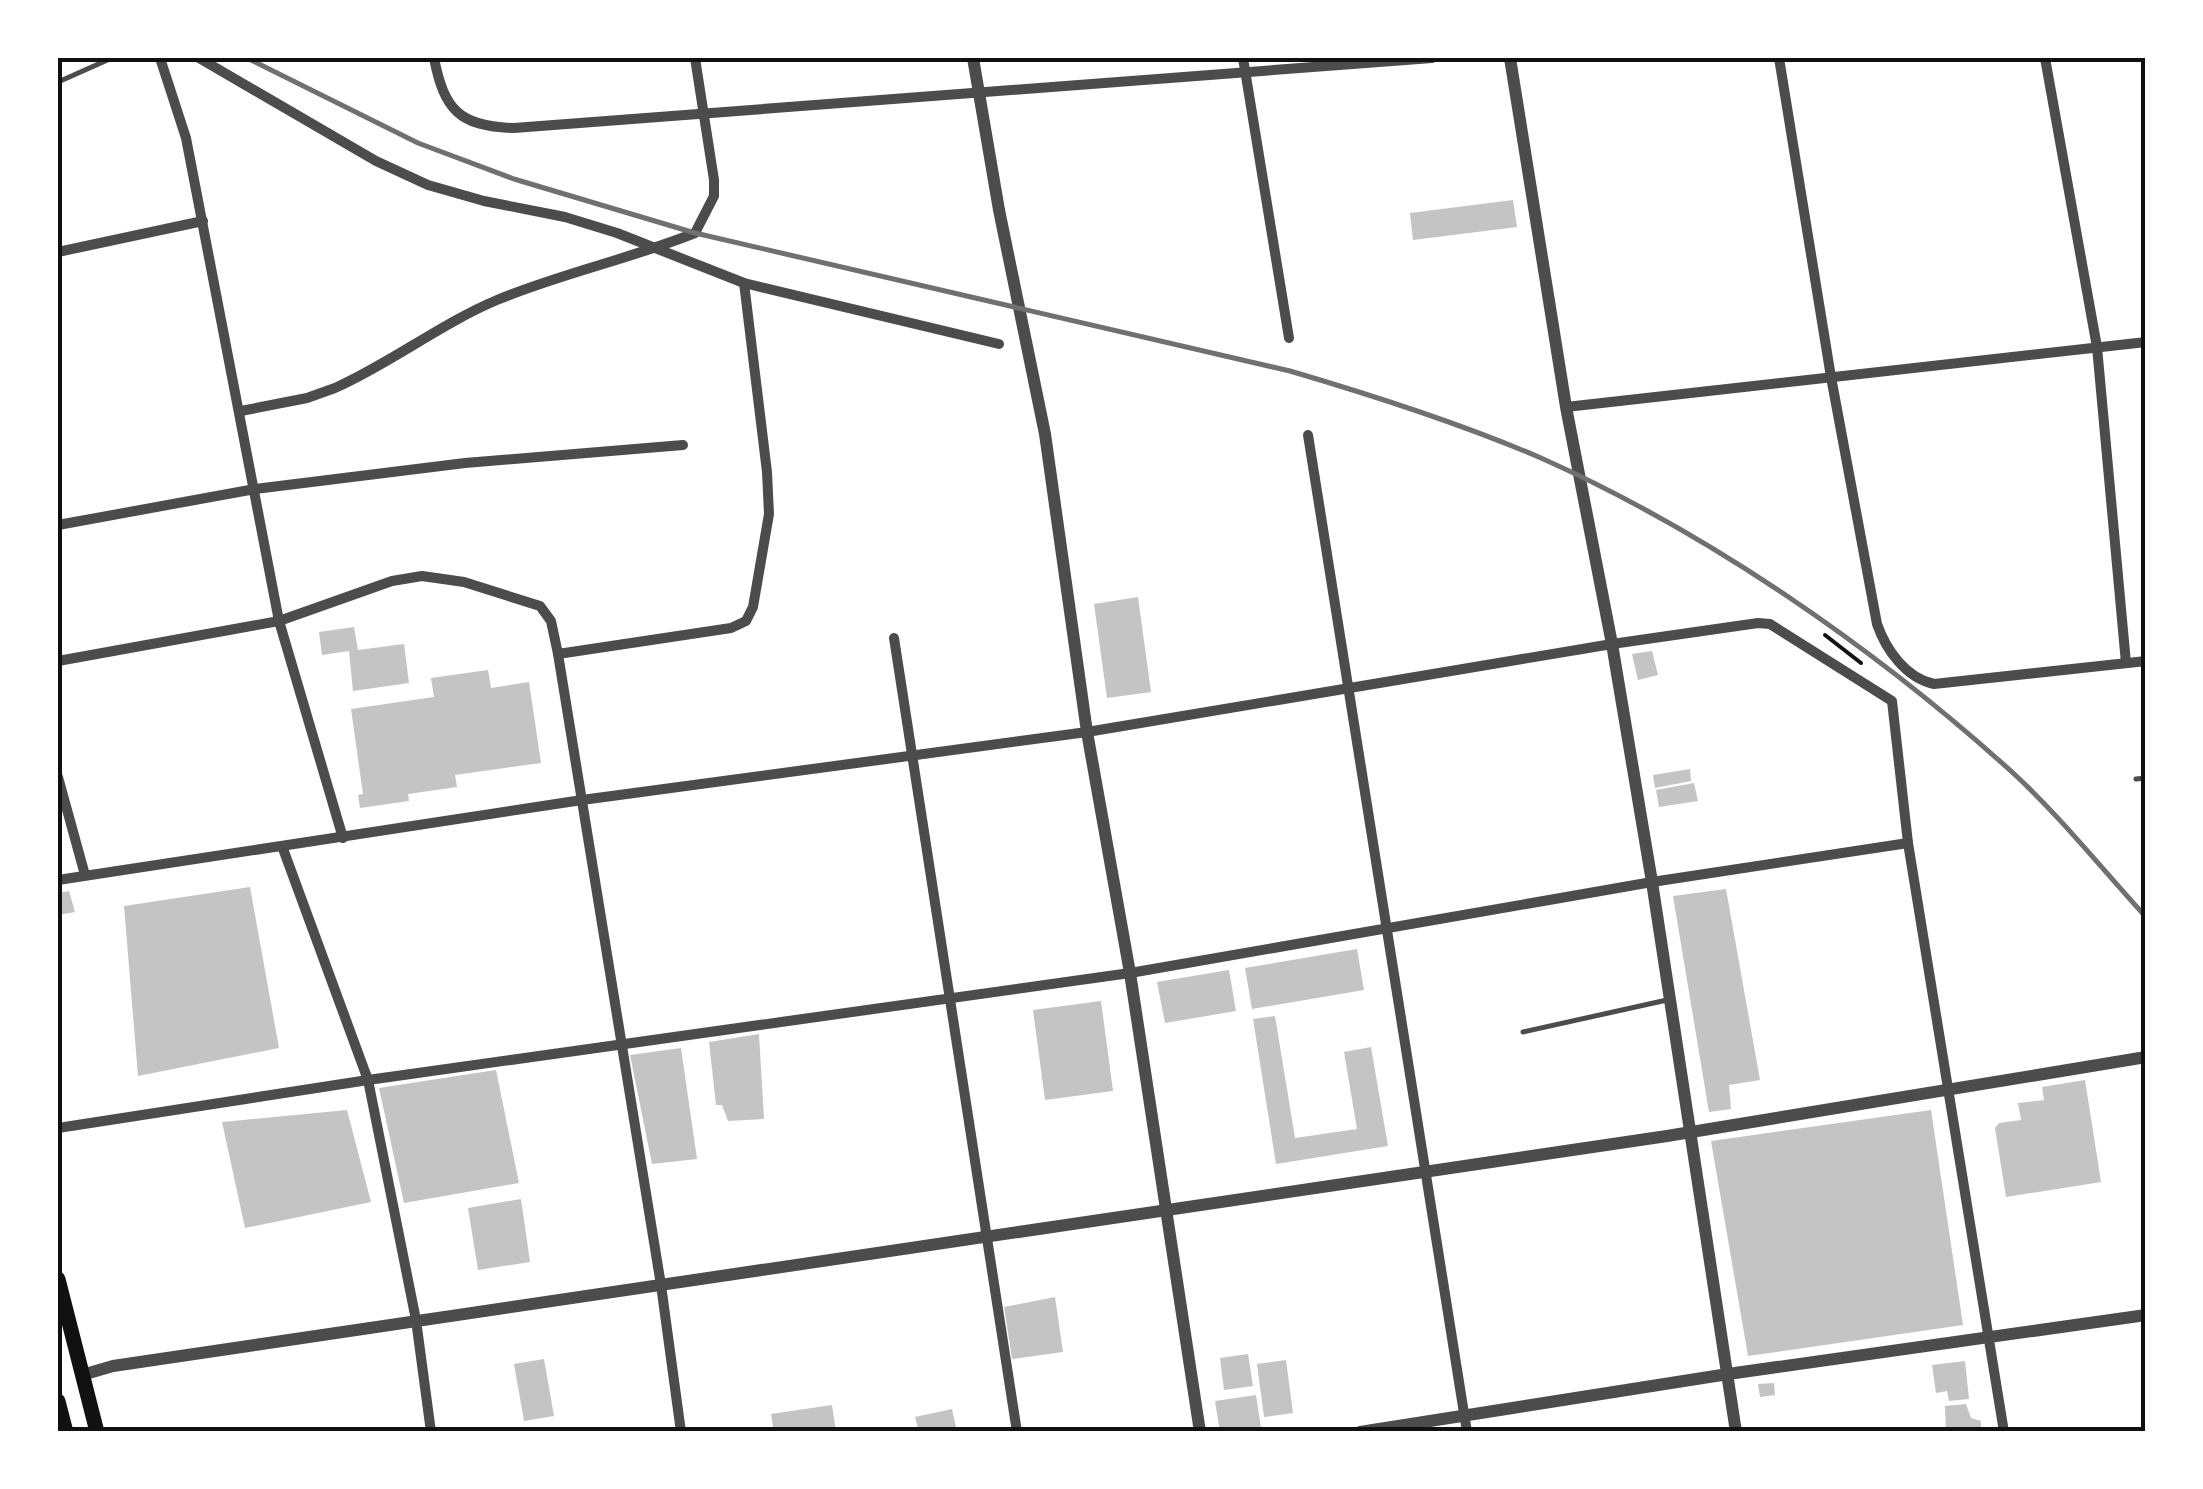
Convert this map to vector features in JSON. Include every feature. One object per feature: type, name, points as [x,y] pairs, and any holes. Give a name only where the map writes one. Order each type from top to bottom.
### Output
[{"type":"main road","points":[[58,1279],[97,1432]]},
{"type":"main road","points":[[58,1402],[66,1432]]},
{"type":"street","points":[[160,58],[186,138],[279,621],[343,838]]},
{"type":"street","points":[[199,58],[376,162],[428,185],[564,217],[744,283],[999,344]]},
{"type":"street","points":[[434,58],[450,107],[485,127],[514,128],[1432,58]]},
{"type":"street","points":[[241,411],[307,398],[335,388],[495,301],[694,233],[714,196],[694,58]]},
{"type":"street","points":[[973,58],[999,210],[1046,434],[1087,732],[1130,973],[1200,1432]]},
{"type":"street","points":[[1243,58],[1288,338]]},
{"type":"street","points":[[1510,58],[1566,407],[1612,644],[1652,882],[1736,1432]]},
{"type":"street","points":[[1778,58],[1831,377],[1876,624],[1885,646],[1915,675],[1934,684],[2146,661]]},
{"type":"street","points":[[2045,58],[2098,347],[2126,664]]},
{"type":"street","points":[[58,252],[203,222]]},
{"type":"street","points":[[558,654],[680,637],[746,622],[753,607],[769,514],[744,283]]},
{"type":"street","points":[[1566,407],[2146,342]]},
{"type":"street","points":[[1308,435],[1386,930],[1418,1104],[1466,1432]]},
{"type":"street","points":[[58,525],[255,489],[464,463],[682,445]]},
{"type":"street","points":[[58,660],[279,621],[392,581],[422,576],[464,582],[540,606],[551,622],[558,654],[661,1285],[681,1432]]},
{"type":"street","points":[[59,876],[1087,732],[1612,644],[1770,624],[1892,701],[1908,843],[2004,1432]]},
{"type":"street","points":[[894,638],[1017,1432]]},
{"type":"street","points":[[58,777],[85,874]]},
{"type":"street","points":[[58,1128],[368,1080],[1130,973],[1652,882],[1908,843]]},
{"type":"street","points":[[282,846],[368,1080],[416,1320],[431,1432]]},
{"type":"street","points":[[82,1374],[112,1366],[416,1320],[1690,1132],[2146,1057]]},
{"type":"street","points":[[1360,1432],[2146,1314]]},
{"type":"lane","points":[[58,82],[112,58]]},
{"type":"lane","points":[[2136,779],[2146,778]]},
{"type":"lane","points":[[1524,1032],[1670,1000]]},
{"type":"path","points":[[1825,635],[1867,668]]},
{"type":"building","points":[[1513,200],[1517,227],[1413,240],[1410,213]]},
{"type":"building","points":[[1138,597],[1151,692],[1107,698],[1094,604]]},
{"type":"building","points":[[354,627],[358,650],[404,644],[409,683],[353,691],[349,651],[322,655],[319,632]]},
{"type":"building","points":[[1652,651],[1658,675],[1638,680],[1632,654]]},
{"type":"building","points":[[488,670],[491,688],[529,682],[541,763],[455,775],[457,787],[408,794],[409,801],[360,808],[358,795],[363,794],[351,709],[434,697],[431,678]]},
{"type":"building","points":[[1690,769],[1691,781],[1655,788],[1653,775]]},
{"type":"building","points":[[1694,783],[1698,801],[1659,807],[1656,790]]},
{"type":"building","points":[[250,887],[279,1048],[138,1076],[124,906]]},
{"type":"building","points":[[1726,889],[1760,1080],[1729,1085],[1731,1109],[1709,1112],[1673,896]]},
{"type":"building","points":[[69,891],[75,912],[58,915],[58,893]]},
{"type":"building","points":[[1357,949],[1364,990],[1252,1009],[1245,968]]},
{"type":"building","points":[[1229,970],[1236,1011],[1165,1023],[1157,982]]},
{"type":"building","points":[[1101,1001],[1113,1091],[1045,1100],[1033,1010]]},
{"type":"building","points":[[1275,1016],[1295,1138],[1357,1129],[1344,1052],[1371,1047],[1388,1146],[1276,1164],[1253,1019]]},
{"type":"building","points":[[759,1034],[764,1119],[728,1121],[722,1105],[716,1105],[709,1042]]},
{"type":"building","points":[[681,1048],[697,1159],[652,1164],[630,1055]]},
{"type":"building","points":[[496,1070],[519,1183],[404,1203],[379,1088]]},
{"type":"building","points":[[2085,1080],[2101,1182],[2006,1197],[1995,1128],[1999,1123],[2021,1120],[2018,1103],[2044,1100],[2042,1087]]},
{"type":"building","points":[[347,1110],[371,1202],[245,1228],[222,1122]]},
{"type":"building","points":[[1931,1110],[1963,1325],[1748,1356],[1711,1141]]},
{"type":"building","points":[[521,1199],[530,1262],[478,1270],[468,1208]]},
{"type":"building","points":[[1055,1297],[1063,1352],[1012,1359],[1004,1307]]},
{"type":"building","points":[[1248,1354],[1253,1386],[1224,1390],[1220,1358]]},
{"type":"building","points":[[544,1359],[554,1416],[524,1421],[514,1364]]},
{"type":"building","points":[[1286,1360],[1293,1413],[1264,1417],[1257,1364]]},
{"type":"building","points":[[1965,1361],[1969,1399],[1949,1401],[1947,1391],[1936,1393],[1932,1365]]},
{"type":"building","points":[[1774,1383],[1775,1395],[1760,1397],[1758,1384]]},
{"type":"building","points":[[1256,1395],[1261,1428],[1220,1432],[1215,1401]]},
{"type":"building","points":[[1966,1404],[1971,1418],[1981,1421],[1981,1430],[1946,1432],[1945,1406]]},
{"type":"building","points":[[832,1405],[836,1432],[774,1432],[771,1414]]},
{"type":"building","points":[[952,1409],[957,1432],[919,1432],[915,1417]]},
{"type":"railway","points":[[247,58],[418,143],[514,179],[695,233],[1290,371],[1417,411],[1541,458],[1666,521],[1848,638],[2012,772],[2146,917]]}]
